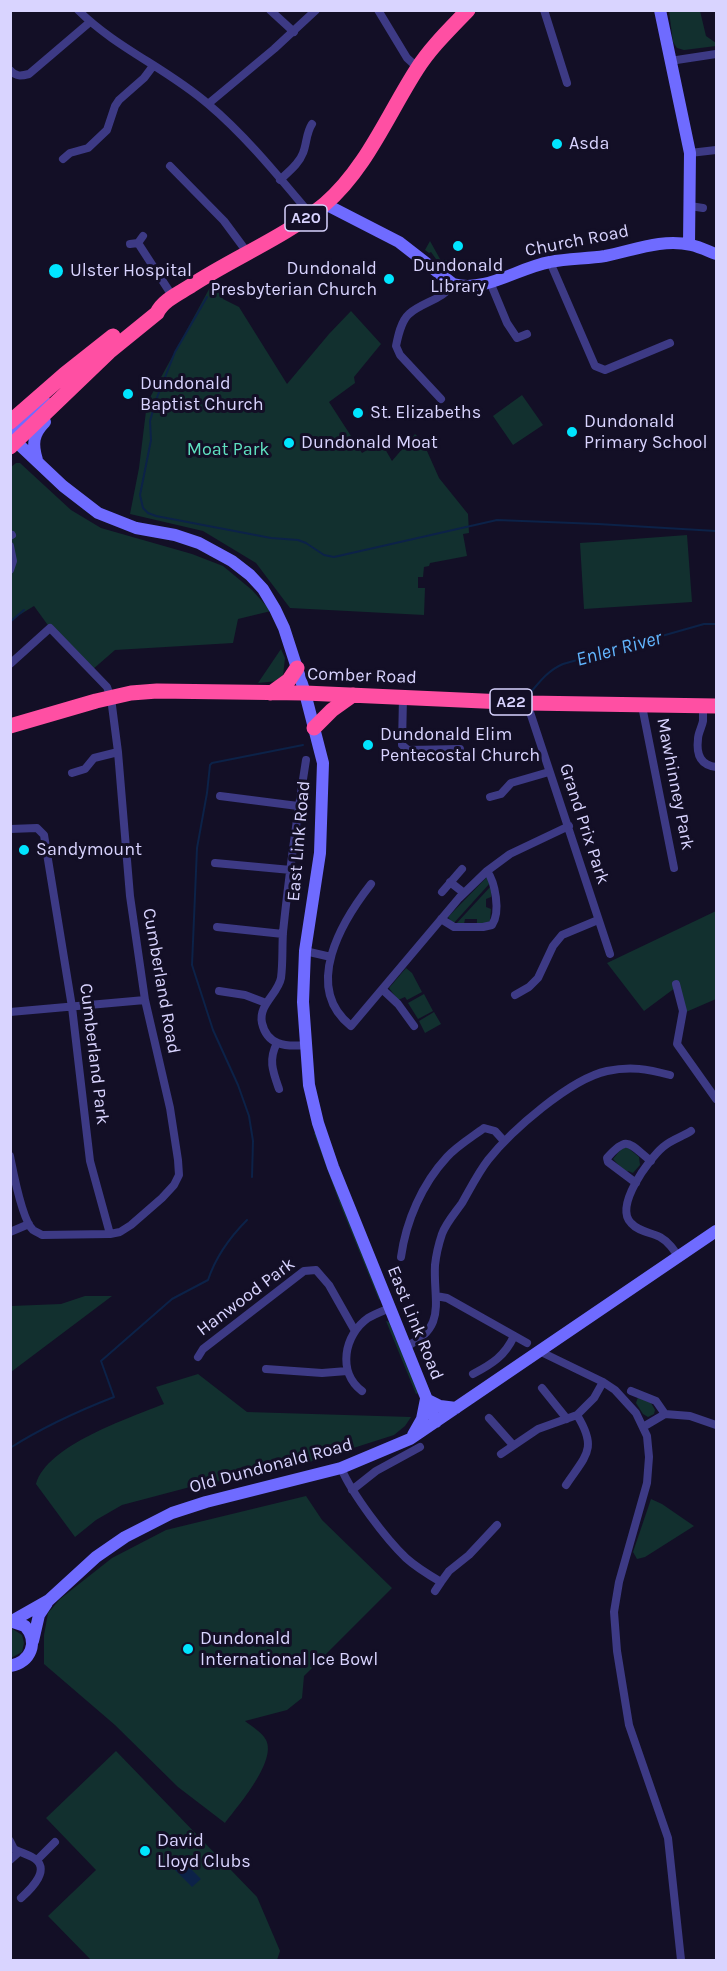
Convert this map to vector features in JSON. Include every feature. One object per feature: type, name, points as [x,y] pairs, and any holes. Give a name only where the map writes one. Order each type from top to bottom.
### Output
[{"type":"highway","name":"A20","points":[[10,422],[65,374],[152,308],[167,302],[311,215],[325,204],[352,174],[418,68],[443,36],[468,10]]},
{"type":"highway","name":"A20","points":[[12,439],[167,302]]},
{"type":"highway","points":[[271,693],[286,683],[297,668]]},
{"type":"highway","name":"Comber Road","points":[[10,726],[111,698],[157,691],[305,693],[527,703],[710,706]]},
{"type":"highway","points":[[315,728],[332,710],[353,695]]},
{"type":"street","points":[[78,10],[90,22],[208,104],[238,132],[311,215]]},
{"type":"street","points":[[270,10],[294,32]]},
{"type":"street","points":[[208,104],[294,32],[316,10]]},
{"type":"street","points":[[378,10],[407,58],[418,68]]},
{"type":"street","points":[[544,10],[567,83]]},
{"type":"street","points":[[660,10],[690,153],[689,244]]},
{"type":"street","points":[[10,70],[14,75],[29,74],[90,22]]},
{"type":"street","points":[[670,61],[717,54]]},
{"type":"street","points":[[63,159],[70,153],[88,148],[107,130],[119,100],[144,78],[153,66]]},
{"type":"street","points":[[280,180],[303,154],[308,131],[312,124]]},
{"type":"street","points":[[690,153],[717,150]]},
{"type":"street","points":[[170,166],[224,221],[247,252]]},
{"type":"street","points":[[325,204],[399,242],[453,284],[444,294],[410,313],[404,320],[396,346],[400,355],[441,399]]},
{"type":"street","points":[[690,206],[703,208]]},
{"type":"street","points":[[137,241],[167,302]]},
{"type":"street","name":"Church Road","points":[[453,284],[464,287],[490,282],[550,261],[604,256],[654,245],[689,244],[717,254]]},
{"type":"street","points":[[550,261],[595,366],[605,370],[670,343]]},
{"type":"street","points":[[490,282],[507,322],[517,338],[528,334]]},
{"type":"street","points":[[38,461],[33,443],[35,434],[64,403],[71,388]]},
{"type":"street","name":"East Link Road","points":[[12,439],[63,486],[98,513],[120,523],[175,535],[224,555],[242,568],[263,589],[275,609],[305,693],[323,763],[320,853],[305,951],[304,1045],[309,1085],[321,1134],[436,1422]]},
{"type":"street","points":[[10,546],[13,561],[10,570]]},
{"type":"street","points":[[10,664],[51,628],[107,687],[111,698]]},
{"type":"street","points":[[403,697],[402,745],[404,748],[408,750],[460,749]]},
{"type":"street","name":"Cumberland Road","points":[[110,1234],[131,1226],[174,1185],[179,1175],[170,1108],[145,1000],[130,896],[118,752],[111,698]]},
{"type":"street","name":"Grand Prix Park","points":[[527,703],[610,954]]},
{"type":"street","name":"Mawhinney Park","points":[[642,706],[674,868]]},
{"type":"street","points":[[710,706],[697,741],[703,762],[717,767]]},
{"type":"street","points":[[72,773],[85,769],[94,758],[118,752]]},
{"type":"street","points":[[304,1045],[290,1046],[277,1043],[264,1031],[261,1019],[266,1003],[277,988],[280,979],[298,806],[306,760]]},
{"type":"street","points":[[490,797],[501,794],[511,783],[549,772]]},
{"type":"street","points":[[220,796],[298,806]]},
{"type":"street","points":[[371,884],[344,923],[331,957],[328,976],[331,1002],[351,1026],[441,919],[487,871],[510,854],[569,826]]},
{"type":"street","name":"Cumberland Park","points":[[10,829],[37,828],[44,835],[72,1007],[90,1161],[110,1234]]},
{"type":"street","points":[[215,863],[291,870]]},
{"type":"street","points":[[442,892],[462,869]]},
{"type":"street","points":[[441,919],[454,927],[492,925],[496,917],[494,880],[487,871]]},
{"type":"street","points":[[450,882],[464,894]]},
{"type":"street","points":[[514,995],[529,987],[538,978],[561,934],[598,920]]},
{"type":"street","points":[[217,927],[283,934]]},
{"type":"street","points":[[305,951],[331,957]]},
{"type":"street","points":[[675,984],[683,1011],[677,1044],[717,1100]]},
{"type":"street","points":[[383,990],[398,1004],[414,1026]]},
{"type":"street","points":[[219,991],[245,995],[266,1003]]},
{"type":"street","points":[[10,1012],[145,1000]]},
{"type":"street","points":[[277,1043],[271,1055],[271,1064],[279,1089]]},
{"type":"street","points":[[405,1347],[426,1334],[432,1323],[438,1304],[435,1264],[443,1233],[486,1162],[504,1141],[557,1098],[580,1083],[606,1071],[640,1067],[670,1075]]},
{"type":"street","points":[[401,1257],[403,1237],[420,1196],[448,1156],[484,1128],[495,1131],[504,1141]]},
{"type":"street","points":[[679,1258],[670,1245],[660,1237],[640,1231],[627,1219],[625,1209],[636,1183],[661,1148],[673,1139],[692,1131]]},
{"type":"street","points":[[636,1183],[620,1173],[608,1162],[607,1158],[619,1144],[624,1142],[651,1161]]},
{"type":"street","points":[[10,1156],[15,1183],[31,1227],[42,1235],[110,1234]]},
{"type":"street","points":[[10,1232],[31,1227]]},
{"type":"street","name":"Old Dundonald Road","points":[[10,1666],[17,1665],[26,1659],[31,1652],[39,1615],[49,1600],[96,1557],[125,1537],[172,1513],[206,1502],[341,1468],[415,1443],[436,1422],[717,1231]]},
{"type":"street","name":"Hanwood Park","points":[[198,1358],[203,1349],[304,1271],[316,1270],[329,1284],[355,1331]]},
{"type":"street","points":[[436,1296],[447,1298],[527,1343]]},
{"type":"street","points":[[362,1391],[355,1386],[347,1371],[346,1355],[355,1331],[368,1319],[390,1308]]},
{"type":"street","points":[[473,1374],[497,1360],[508,1348],[514,1336]]},
{"type":"street","points":[[539,1351],[603,1382],[624,1399],[636,1413],[646,1436],[649,1457],[647,1483],[619,1582],[614,1612],[617,1652],[629,1725],[668,1838],[681,1960]]},
{"type":"street","points":[[266,1369],[322,1373],[347,1371]]},
{"type":"street","points":[[501,1454],[538,1429],[577,1415],[594,1398],[603,1382]]},
{"type":"street","points":[[542,1388],[567,1419]]},
{"type":"street","points":[[631,1391],[656,1401],[665,1414]]},
{"type":"street","points":[[352,1490],[415,1443],[426,1399],[440,1406],[456,1408]]},
{"type":"street","points":[[643,1428],[665,1414],[690,1416],[717,1425]]},
{"type":"street","points":[[566,1485],[587,1453],[589,1441],[577,1415]]},
{"type":"street","points":[[489,1418],[513,1445]]},
{"type":"street","points":[[341,1468],[352,1490],[405,1557],[441,1582]]},
{"type":"street","points":[[435,1591],[449,1571],[469,1555],[497,1525]]},
{"type":"street","name":"Old Dundonald Road","points":[[11,1621],[49,1600]]},
{"type":"street","points":[[11,1621],[25,1626],[33,1641]]},
{"type":"street","points":[[10,1841],[14,1849],[37,1860],[41,1866],[41,1873],[36,1883],[21,1898]]},
{"type":"street","points":[[37,1860],[55,1842]]},
{"type":"street","points":[[10,1860],[19,1852]]},
{"type":"green space","points":[[669,11],[700,11],[706,36],[716,43],[716,46],[684,50],[677,48],[673,42]]},
{"type":"green space","points":[[430,241],[440,259],[459,263],[457,271],[425,250]]},
{"type":"green space","name":"Moat Park","points":[[214,280],[223,299],[239,307],[287,384],[351,311],[381,344],[354,377],[355,383],[329,402],[362,453],[381,442],[392,461],[415,434],[423,442],[439,478],[468,514],[469,533],[463,534],[467,556],[430,563],[429,566],[424,567],[423,577],[418,577],[418,588],[425,588],[424,615],[290,608],[256,563],[203,531],[130,514],[139,468],[147,403]]},
{"type":"green space","points":[[522,395],[543,425],[513,445],[493,416]]},
{"type":"green space","points":[[20,463],[71,510],[101,528],[192,554],[223,566],[252,590],[271,611],[238,619],[233,643],[115,650],[92,670],[50,628],[34,606],[11,620],[11,467]]},
{"type":"green space","points":[[687,535],[692,602],[584,609],[580,543]]},
{"type":"green space","points":[[281,649],[285,658],[283,676],[278,681],[258,683]]},
{"type":"green space","points":[[487,877],[491,882],[453,924],[448,917]]},
{"type":"green space","points":[[491,886],[491,897],[486,899],[486,907],[491,909],[490,921],[485,925],[477,924],[477,919],[465,919],[464,924],[455,925]]},
{"type":"green space","points":[[716,911],[716,999],[686,1012],[679,985],[644,1011],[607,963]]},
{"type":"green space","points":[[406,968],[412,973],[422,992],[407,1000],[405,997],[398,1000],[389,988]]},
{"type":"green space","points":[[424,994],[433,1011],[418,1019],[408,1003]]},
{"type":"green space","points":[[434,1012],[441,1024],[425,1033],[419,1021]]},
{"type":"green space","points":[[316,1132],[379,1300],[340,1204],[314,1133]]},
{"type":"green space","points":[[627,1147],[639,1157],[640,1165],[633,1173],[628,1171],[626,1173],[613,1159],[622,1148]]},
{"type":"green space","points":[[85,1296],[112,1296],[11,1372],[11,1306],[61,1304]]},
{"type":"green space","points":[[386,1321],[389,1322],[419,1393],[416,1394]]},
{"type":"green space","points":[[198,1374],[247,1412],[411,1417],[405,1426],[394,1435],[297,1466],[190,1487],[122,1505],[96,1520],[75,1537],[36,1484],[43,1470],[72,1445],[111,1425],[164,1404],[156,1387]]},
{"type":"green space","points":[[638,1397],[651,1403],[655,1410],[654,1414],[648,1417],[643,1414],[636,1403]]},
{"type":"green space","name":"Dundonald International Ice Bowl","points":[[306,1496],[322,1520],[392,1588],[304,1676],[302,1698],[287,1710],[245,1721],[260,1732],[266,1740],[268,1749],[255,1783],[225,1823],[178,1787],[115,1725],[44,1664],[44,1635],[48,1613],[60,1599],[112,1558],[166,1530]]},
{"type":"green space","points":[[651,1499],[694,1526],[645,1557],[637,1559],[633,1552]]},
{"type":"green space","points":[[11,1628],[22,1635],[24,1643],[22,1652],[11,1658]]},
{"type":"green space","name":"David Lloyd Clubs","points":[[116,1751],[257,1897],[280,1951],[277,1960],[91,1960],[48,1916],[96,1870],[46,1818]]},
{"type":"water","points":[[184,1862],[201,1879],[192,1887],[175,1870]]},
{"type":"waterway","points":[[207,297],[175,352],[150,421],[151,440],[140,495],[143,508],[148,513],[271,538],[298,540],[324,555],[334,557],[497,520],[716,531]]},
{"type":"waterway","points":[[10,622],[24,610]]},
{"type":"waterway","name":"Enler River","points":[[531,692],[549,672],[563,664],[704,624],[716,624]]},
{"type":"waterway","points":[[252,1177],[253,1141],[249,1116],[238,1085],[213,1030],[192,965],[197,848],[212,763],[303,745]]},
{"type":"waterway","points":[[10,1448],[61,1420],[114,1397],[101,1361],[172,1299],[208,1280],[224,1248],[247,1220]]},
{"type":"place","name":"Asda","points":[[557,144]]},
{"type":"place","name":"Dundonald Library","points":[[458,246]]},
{"type":"place","name":"Ulster Hospital","points":[[56,271]]},
{"type":"place","name":"Dundonald Presbyterian Church","points":[[389,279]]},
{"type":"place","name":"Dundonald Baptist Church","points":[[128,394]]},
{"type":"place","name":"St. Elizabeths","points":[[358,413]]},
{"type":"place","name":"Dundonald Primary School","points":[[572,432]]},
{"type":"place","name":"Dundonald Moat","points":[[289,443]]},
{"type":"place","name":"Dundonald Elim Pentecostal Church","points":[[368,745]]},
{"type":"place","name":"Sandymount","points":[[24,850]]},
{"type":"place","name":"Dundonald International Ice Bowl","points":[[188,1649]]},
{"type":"place","name":"David Lloyd Clubs","points":[[145,1851]]}]
